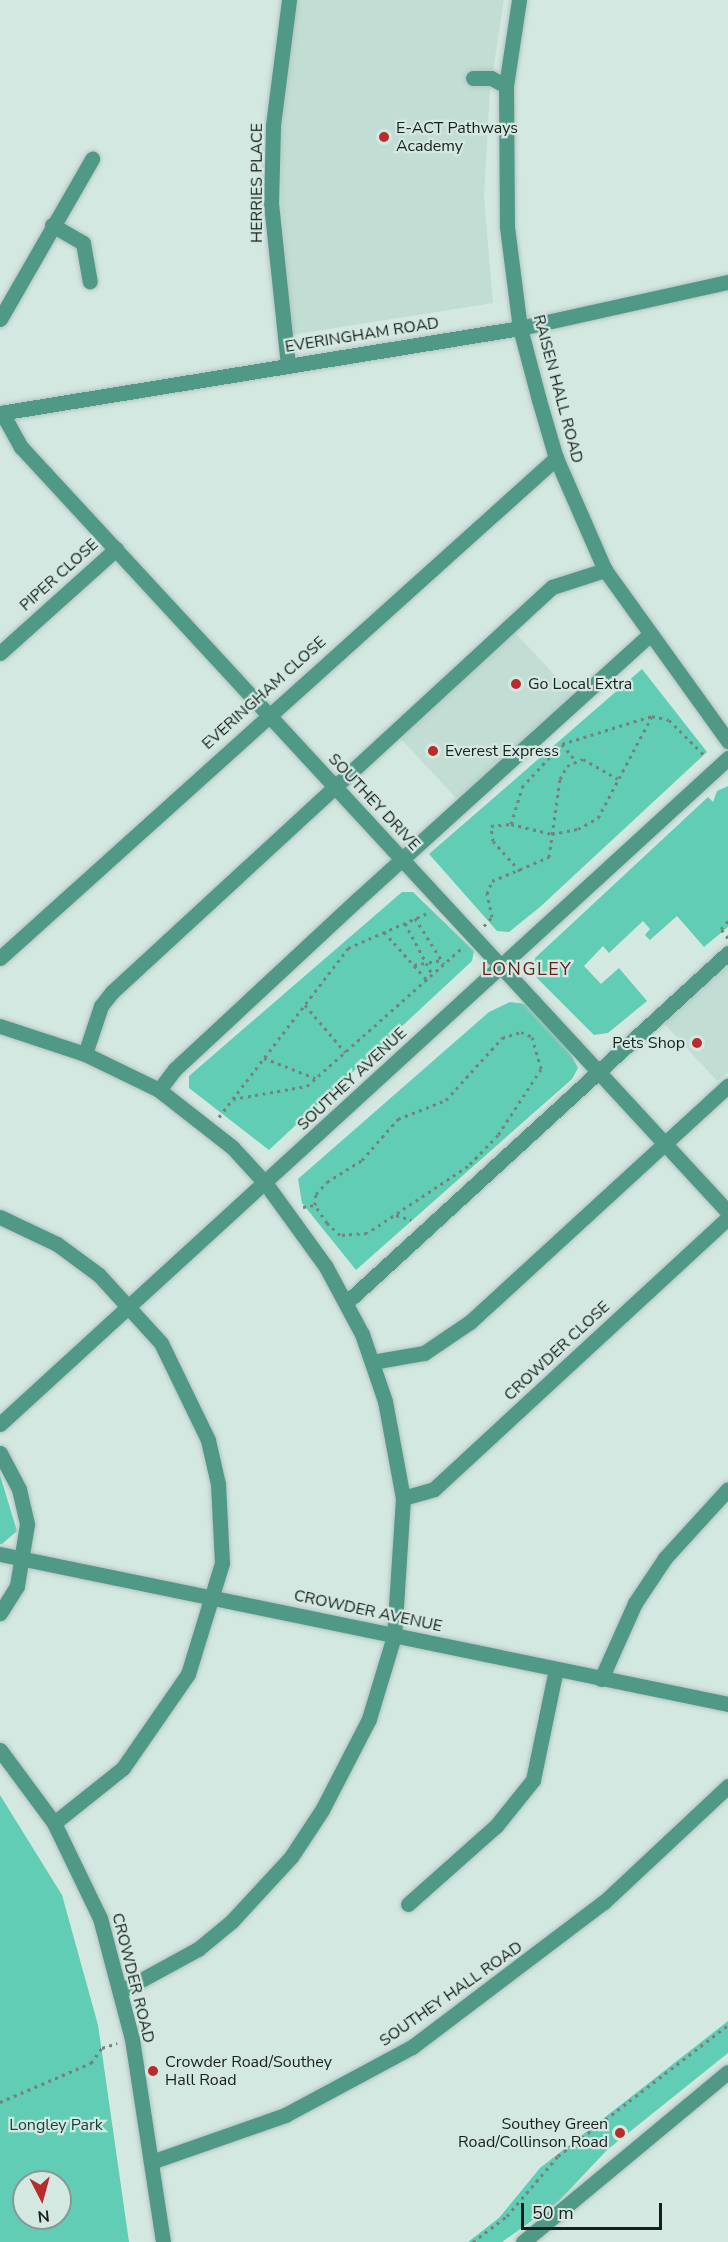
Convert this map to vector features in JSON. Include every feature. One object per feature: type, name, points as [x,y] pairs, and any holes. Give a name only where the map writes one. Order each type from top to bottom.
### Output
[{"type":"street","name":"HERRIES PLACE","points":[[288,365],[271,204],[273,124],[289,0]]},
{"type":"street","name":"RAISEN HALL ROAD","points":[[519,0],[506,86],[507,227],[520,328],[556,458],[605,570],[648,636],[728,741]]},
{"type":"street","points":[[473,78],[473,82],[491,78],[506,86]]},
{"type":"street","points":[[0,319],[92,159]]},
{"type":"street","points":[[52,225],[83,243],[90,281]]},
{"type":"street","name":"EVERINGHAM ROAD","points":[[1,413],[520,328],[728,282]]},
{"type":"street","name":"SOUTHEY DRIVE","points":[[1,413],[9,431],[116,549],[728,1212]]},
{"type":"street","name":"EVERINGHAM CLOSE","points":[[0,958],[268,714],[556,458]]},
{"type":"street","name":"PIPER CLOSE","points":[[0,652],[116,549]]},
{"type":"street","points":[[85,1054],[101,1006],[112,992],[334,785],[552,587],[605,570]]},
{"type":"street","points":[[159,1090],[175,1069],[401,858],[648,636]]},
{"type":"street","name":"SOUTHEY AVENUE","points":[[0,1424],[266,1184],[500,964],[728,758]]},
{"type":"street","points":[[347,1302],[728,954]]},
{"type":"street","points":[[0,1026],[85,1054],[159,1090],[211,1128],[266,1184],[347,1302],[372,1362],[403,1498],[394,1636],[365,1728],[291,1857],[232,1921],[198,1949],[121,1991]]},
{"type":"street","points":[[372,1362],[424,1353],[446,1340],[666,1145],[728,1086]]},
{"type":"street","points":[[0,1217],[57,1244],[130,1306],[185,1384],[208,1440],[222,1530],[215,1597],[171,1705],[123,1768],[54,1823]]},
{"type":"street","name":"CROWDER CLOSE","points":[[403,1498],[434,1489],[728,1218]]},
{"type":"street","points":[[0,1453],[19,1489],[27,1524],[17,1586],[0,1613]]},
{"type":"street","points":[[601,1679],[618,1631],[653,1576],[728,1489]]},
{"type":"street","name":"CROWDER AVENUE","points":[[0,1554],[728,1704]]},
{"type":"street","points":[[408,1904],[496,1826],[533,1780],[556,1669]]},
{"type":"street","name":"CROWDER ROAD","points":[[0,1750],[54,1823],[82,1871],[121,1991],[132,2039],[163,2242]]},
{"type":"street","name":"SOUTHEY HALL ROAD","points":[[151,2162],[285,2115],[412,2047],[604,1902],[728,1786]]},
{"type":"street","points":[[523,2242],[728,2072]]},
{"type":"path","points":[[520,871],[489,833],[491,826],[511,824],[552,834],[578,829],[598,818],[618,779],[628,769],[652,716]]},
{"type":"path","points":[[511,824],[522,787],[562,744],[652,716],[669,720],[683,731],[716,770]]},
{"type":"path","points":[[562,744],[574,759],[597,763],[618,779]]},
{"type":"path","points":[[233,1099],[307,1086],[474,937],[492,917],[487,894],[492,881],[549,857],[560,779],[574,759]]},
{"type":"path","points":[[211,1128],[348,948],[446,906]]},
{"type":"path","points":[[415,918],[444,964]]},
{"type":"path","points":[[728,921],[721,929],[728,938]]},
{"type":"path","points":[[405,923],[432,975]]},
{"type":"path","points":[[384,932],[427,980]]},
{"type":"path","points":[[414,965],[441,960]]},
{"type":"path","points":[[305,1005],[345,1053]]},
{"type":"path","points":[[521,1032],[532,1037],[541,1069],[498,1136],[468,1166],[388,1221],[368,1233],[340,1234],[315,1205],[316,1194],[362,1160],[390,1125],[446,1100],[502,1038],[521,1032]]},
{"type":"path","points":[[264,1058],[316,1078]]},
{"type":"path","points":[[473,2242],[507,2216],[558,2156],[728,2025]]},
{"type":"path","points":[[0,2102],[91,2063],[102,2048],[132,2039]]},
{"type":"shaded area","name":"E-ACT Pathways Academy","points":[[293,0],[504,0],[490,90],[484,197],[493,303],[291,335],[282,209],[281,102]]},
{"type":"shaded area","points":[[509,626],[577,699],[463,806],[395,732]]},
{"type":"shaded area","points":[[728,953],[728,1072],[717,1081],[658,1017]]},
{"type":"green space","points":[[642,669],[707,752],[540,907],[509,932],[497,931],[429,854]]},
{"type":"green space","points":[[728,786],[728,927],[704,947],[677,916],[650,940],[645,935],[650,929],[643,921],[609,953],[603,946],[584,966],[601,984],[619,968],[647,1001],[608,1033],[594,1035],[536,977],[535,958],[708,797],[713,802],[717,791]]},
{"type":"green space","points":[[402,892],[413,892],[474,951],[472,961],[269,1150],[189,1088],[189,1076]]},
{"type":"green space","points":[[510,1002],[526,1004],[570,1052],[578,1068],[572,1079],[356,1270],[302,1203],[298,1179],[489,1012]]},
{"type":"green space","points":[[0,1475],[17,1531],[2,1544],[0,1544]]},
{"type":"green space","name":"Longley Park","points":[[0,1795],[62,1895],[98,2025],[129,2242],[0,2242]]},
{"type":"green space","points":[[728,2021],[728,2053],[607,2150],[558,2202],[502,2242],[468,2242],[499,2218],[540,2168]]},
{"type":"place","name":"E-ACT Pathways Academy","points":[[384,137]]},
{"type":"place","name":"Go Local Extra","points":[[516,684]]},
{"type":"place","name":"Everest Express","points":[[433,751]]},
{"type":"place","name":"Pets Shop","points":[[697,1043]]},
{"type":"place","name":"Crowder Road/Southey Hall Road","points":[[153,2071]]},
{"type":"place","name":"Southey Green Road/Collinson Road","points":[[620,2133]]},
{"type":"district","name":"LONGLEY","points":[[527,969]]}]
